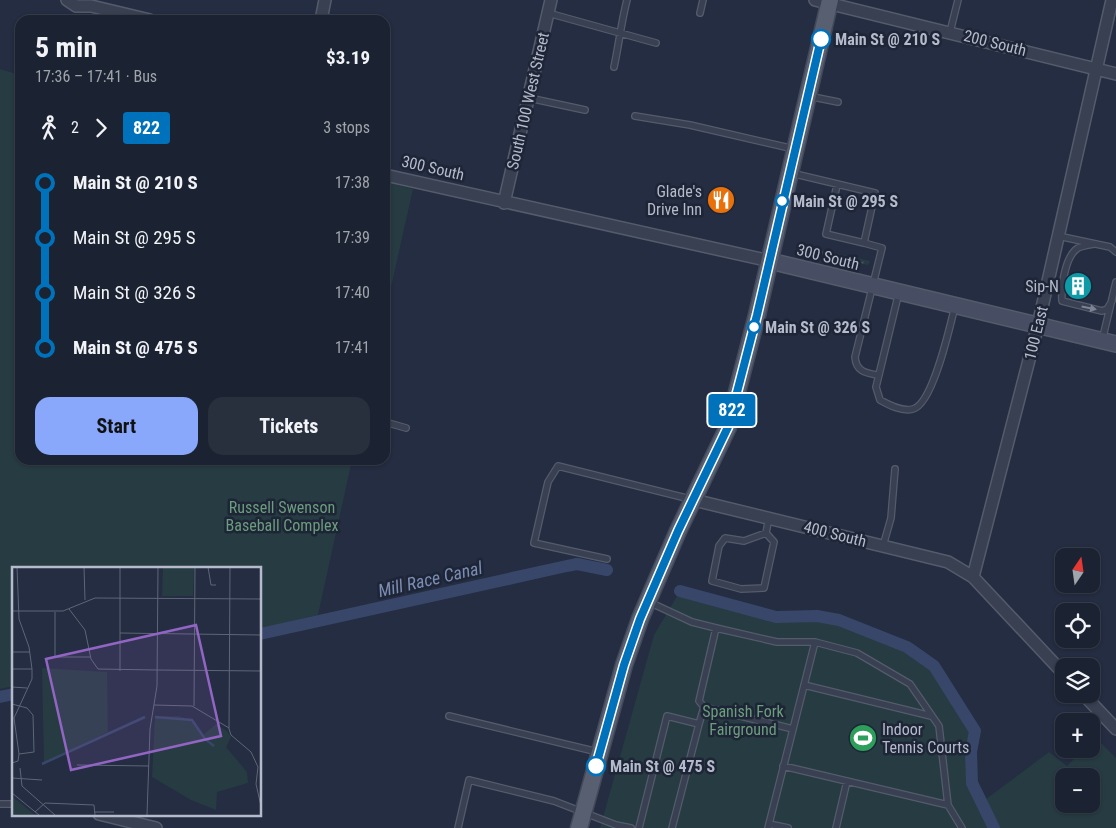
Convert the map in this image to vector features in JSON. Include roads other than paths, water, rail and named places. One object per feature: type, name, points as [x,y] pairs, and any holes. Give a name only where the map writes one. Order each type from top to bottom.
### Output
[{"type":"main road","points":[[579,828],[624,665],[647,601],[728,427],[770,261],[794,149],[808,96],[825,1]]},
{"type":"main road","name":"300 South","points":[[770,261],[1109,342]]},
{"type":"street","points":[[67,0],[76,6],[91,6],[129,15]]},
{"type":"street","points":[[322,15],[324,0]]},
{"type":"street","name":"South 100 West Street","points":[[504,203],[551,0]]},
{"type":"street","name":"100 East","points":[[973,577],[1038,325],[1112,0]]},
{"type":"street","name":"200 South","points":[[825,1],[1116,74]]},
{"type":"street","name":"300 South","points":[[390,176],[770,261]]},
{"type":"street","name":"400 South","points":[[694,500],[948,562],[973,577],[1055,664]]},
{"type":"street","points":[[1091,703],[1116,729]]},
{"type":"street","points":[[107,816],[156,828]]},
{"type":"lane","points":[[614,67],[626,0]]},
{"type":"lane","points":[[700,13],[703,0]]},
{"type":"lane","points":[[950,32],[958,0]]},
{"type":"lane","points":[[548,13],[619,31],[656,43]]},
{"type":"lane","points":[[808,96],[838,102]]},
{"type":"lane","points":[[529,98],[585,110]]},
{"type":"lane","points":[[635,116],[690,125],[794,149]]},
{"type":"lane","points":[[789,173],[876,193],[864,243]]},
{"type":"lane","points":[[838,185],[826,234],[882,248],[854,357],[857,367],[861,371],[877,375]]},
{"type":"lane","points":[[1057,236],[1110,247],[1116,252]]},
{"type":"lane","points":[[1094,244],[1078,248],[1070,256],[1062,301],[1102,310],[1107,309],[1112,301]]},
{"type":"lane","points":[[1109,342],[1112,301],[1116,282]]},
{"type":"lane","points":[[899,292],[877,375],[876,387],[880,400],[899,409],[912,410],[918,407],[925,398],[938,368],[955,306]]},
{"type":"lane","points":[[390,423],[406,428]]},
{"type":"lane","points":[[607,559],[534,543],[548,482],[558,466],[694,500]]},
{"type":"lane","points":[[883,546],[891,518],[895,469]]},
{"type":"lane","points":[[766,533],[769,517]]},
{"type":"lane","points":[[766,533],[774,542],[764,588],[741,589],[712,581],[719,546],[725,538],[744,541],[766,533]]},
{"type":"lane","points":[[647,601],[692,622],[716,628],[777,642],[816,642],[858,653],[910,684],[939,726],[948,805],[962,828]]},
{"type":"lane","points":[[716,628],[699,701],[704,707],[793,729]]},
{"type":"lane","points":[[788,828],[768,826],[816,642]]},
{"type":"lane","points":[[804,685],[932,716]]},
{"type":"lane","points":[[672,828],[704,707]]},
{"type":"lane","points":[[449,716],[599,752]]},
{"type":"lane","points":[[639,828],[667,716],[699,724]]},
{"type":"lane","points":[[784,766],[948,805]]},
{"type":"lane","points":[[458,828],[469,780],[554,801],[616,825],[631,828]]},
{"type":"lane","points":[[836,828],[847,781]]},
{"type":"waterway","name":"Mill Race Canal","points":[[261,634],[577,564],[607,570]]},
{"type":"waterway","name":"Mill Race Canal","points":[[680,591],[776,617],[817,616],[839,620],[907,647],[934,666],[975,731],[971,752],[972,783],[994,828]]},
{"type":"waterway","name":"Mill Race Canal","points":[[0,697],[12,694]]},
{"type":"place","name":"Main St @ 210 S","points":[[821,39]]},
{"type":"place","name":"Glade's Drive Inn","points":[[721,200]]},
{"type":"place","name":"Main St @ 295 S","points":[[782,201]]},
{"type":"place","name":"Sip-N","points":[[1078,286]]},
{"type":"place","name":"Main St @ 326 S","points":[[754,327]]},
{"type":"place","name":"Indoor Tennis Courts","points":[[863,738]]},
{"type":"place","name":"Main St @ 475 S","points":[[596,766]]},
{"type":"park label","name":"Russell Swenson Baseball Complex","points":[[282,516]]},
{"type":"park label","name":"Spanish Fork Fairground","points":[[743,720]]}]
